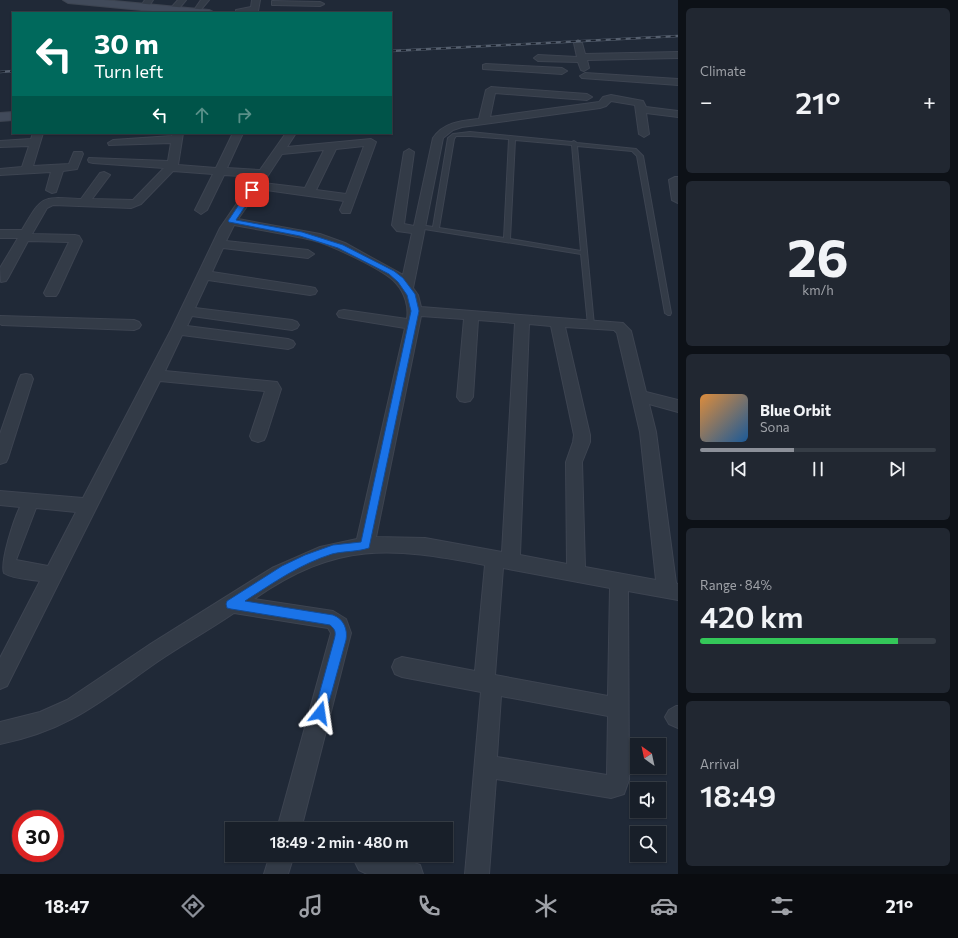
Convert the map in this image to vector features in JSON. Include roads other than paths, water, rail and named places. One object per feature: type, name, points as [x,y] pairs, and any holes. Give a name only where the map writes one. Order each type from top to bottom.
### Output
[{"type":"main road","points":[[68,0],[147,3],[173,10],[196,12]]},
{"type":"main road","points":[[0,117],[12,116]]},
{"type":"street","points":[[173,10],[182,0]]},
{"type":"street","points":[[196,12],[205,0]]},
{"type":"street","points":[[239,12],[242,0]]},
{"type":"street","points":[[243,12],[255,9],[256,0]]},
{"type":"street","points":[[275,3],[321,2],[316,12]]},
{"type":"street","points":[[578,43],[585,80],[603,104],[606,99],[611,98],[639,102],[642,110],[644,134]]},
{"type":"street","points":[[562,71],[485,70],[483,89],[490,91],[497,90],[547,94],[585,80],[678,56]]},
{"type":"street","points":[[538,58],[585,80],[678,82]]},
{"type":"street","points":[[407,287],[438,138],[443,131],[450,127],[462,124],[549,112],[585,80],[662,72]]},
{"type":"street","points":[[484,121],[490,91]]},
{"type":"street","points":[[547,94],[549,112]]},
{"type":"street","points":[[642,110],[678,114]]},
{"type":"street","points":[[201,210],[238,134]]},
{"type":"street","points":[[0,679],[52,575],[156,375],[231,221],[290,134]]},
{"type":"street","points":[[1,278],[42,206],[46,203],[58,200],[131,204],[137,202],[173,167],[177,136],[113,144]]},
{"type":"street","points":[[0,144],[37,138],[26,171]]},
{"type":"street","points":[[280,151],[371,142],[346,210]]},
{"type":"street","points":[[309,192],[332,145]]},
{"type":"street","points":[[0,172],[74,166],[78,154]]},
{"type":"street","points":[[420,228],[401,228],[398,225],[409,157],[433,164]]},
{"type":"street","points":[[93,160],[221,170],[309,192],[350,198]]},
{"type":"street","points":[[52,190],[58,168]]},
{"type":"street","points":[[85,201],[104,176]]},
{"type":"street","points":[[675,180],[678,200]]},
{"type":"street","points":[[404,186],[428,186]]},
{"type":"street","points":[[231,221],[302,234],[328,241],[392,272],[407,287],[411,294],[414,318],[365,545]]},
{"type":"street","points":[[0,234],[75,239],[76,241],[51,293]]},
{"type":"street","points":[[219,244],[308,254]]},
{"type":"street","points":[[204,275],[310,291]]},
{"type":"street","points":[[9,308],[1,322],[134,325]]},
{"type":"street","points":[[188,311],[292,325]]},
{"type":"street","points":[[0,733],[44,722],[72,710],[100,692],[140,662],[286,569],[309,558],[333,550],[399,542],[672,591],[648,432],[624,332],[618,326],[471,316],[414,318],[344,314]]},
{"type":"street","points":[[465,397],[471,316]]},
{"type":"street","points":[[477,874],[485,766],[488,683],[503,560],[522,320]]},
{"type":"street","points":[[557,323],[583,442],[575,456],[574,462],[576,573]]},
{"type":"street","points":[[178,330],[288,344]]},
{"type":"street","points":[[156,375],[272,386],[274,390],[258,436]]},
{"type":"street","points":[[0,458],[5,427],[26,379]]},
{"type":"street","points":[[640,396],[678,406]]},
{"type":"street","points":[[0,498],[89,506]]},
{"type":"street","points":[[31,501],[6,558],[6,564],[15,569],[52,575]]},
{"type":"street","points":[[485,766],[611,787],[616,786],[618,780],[619,581]]},
{"type":"street","points":[[231,604],[333,620],[339,625],[341,633],[291,822]]},
{"type":"street","points":[[402,667],[618,708]]},
{"type":"street","points":[[276,874],[280,862]]},
{"type":"street","points":[[367,862],[411,874]]},
{"type":"lane","points":[[436,230],[451,138],[455,135],[462,134],[574,143],[626,148],[638,152],[668,313]]},
{"type":"lane","points":[[507,241],[512,139]]},
{"type":"lane","points":[[574,143],[591,325]]},
{"type":"lane","points":[[420,228],[584,253]]},
{"type":"railway","points":[[392,51],[678,36]]},
{"type":"railway","points":[[0,72],[12,71]]}]
